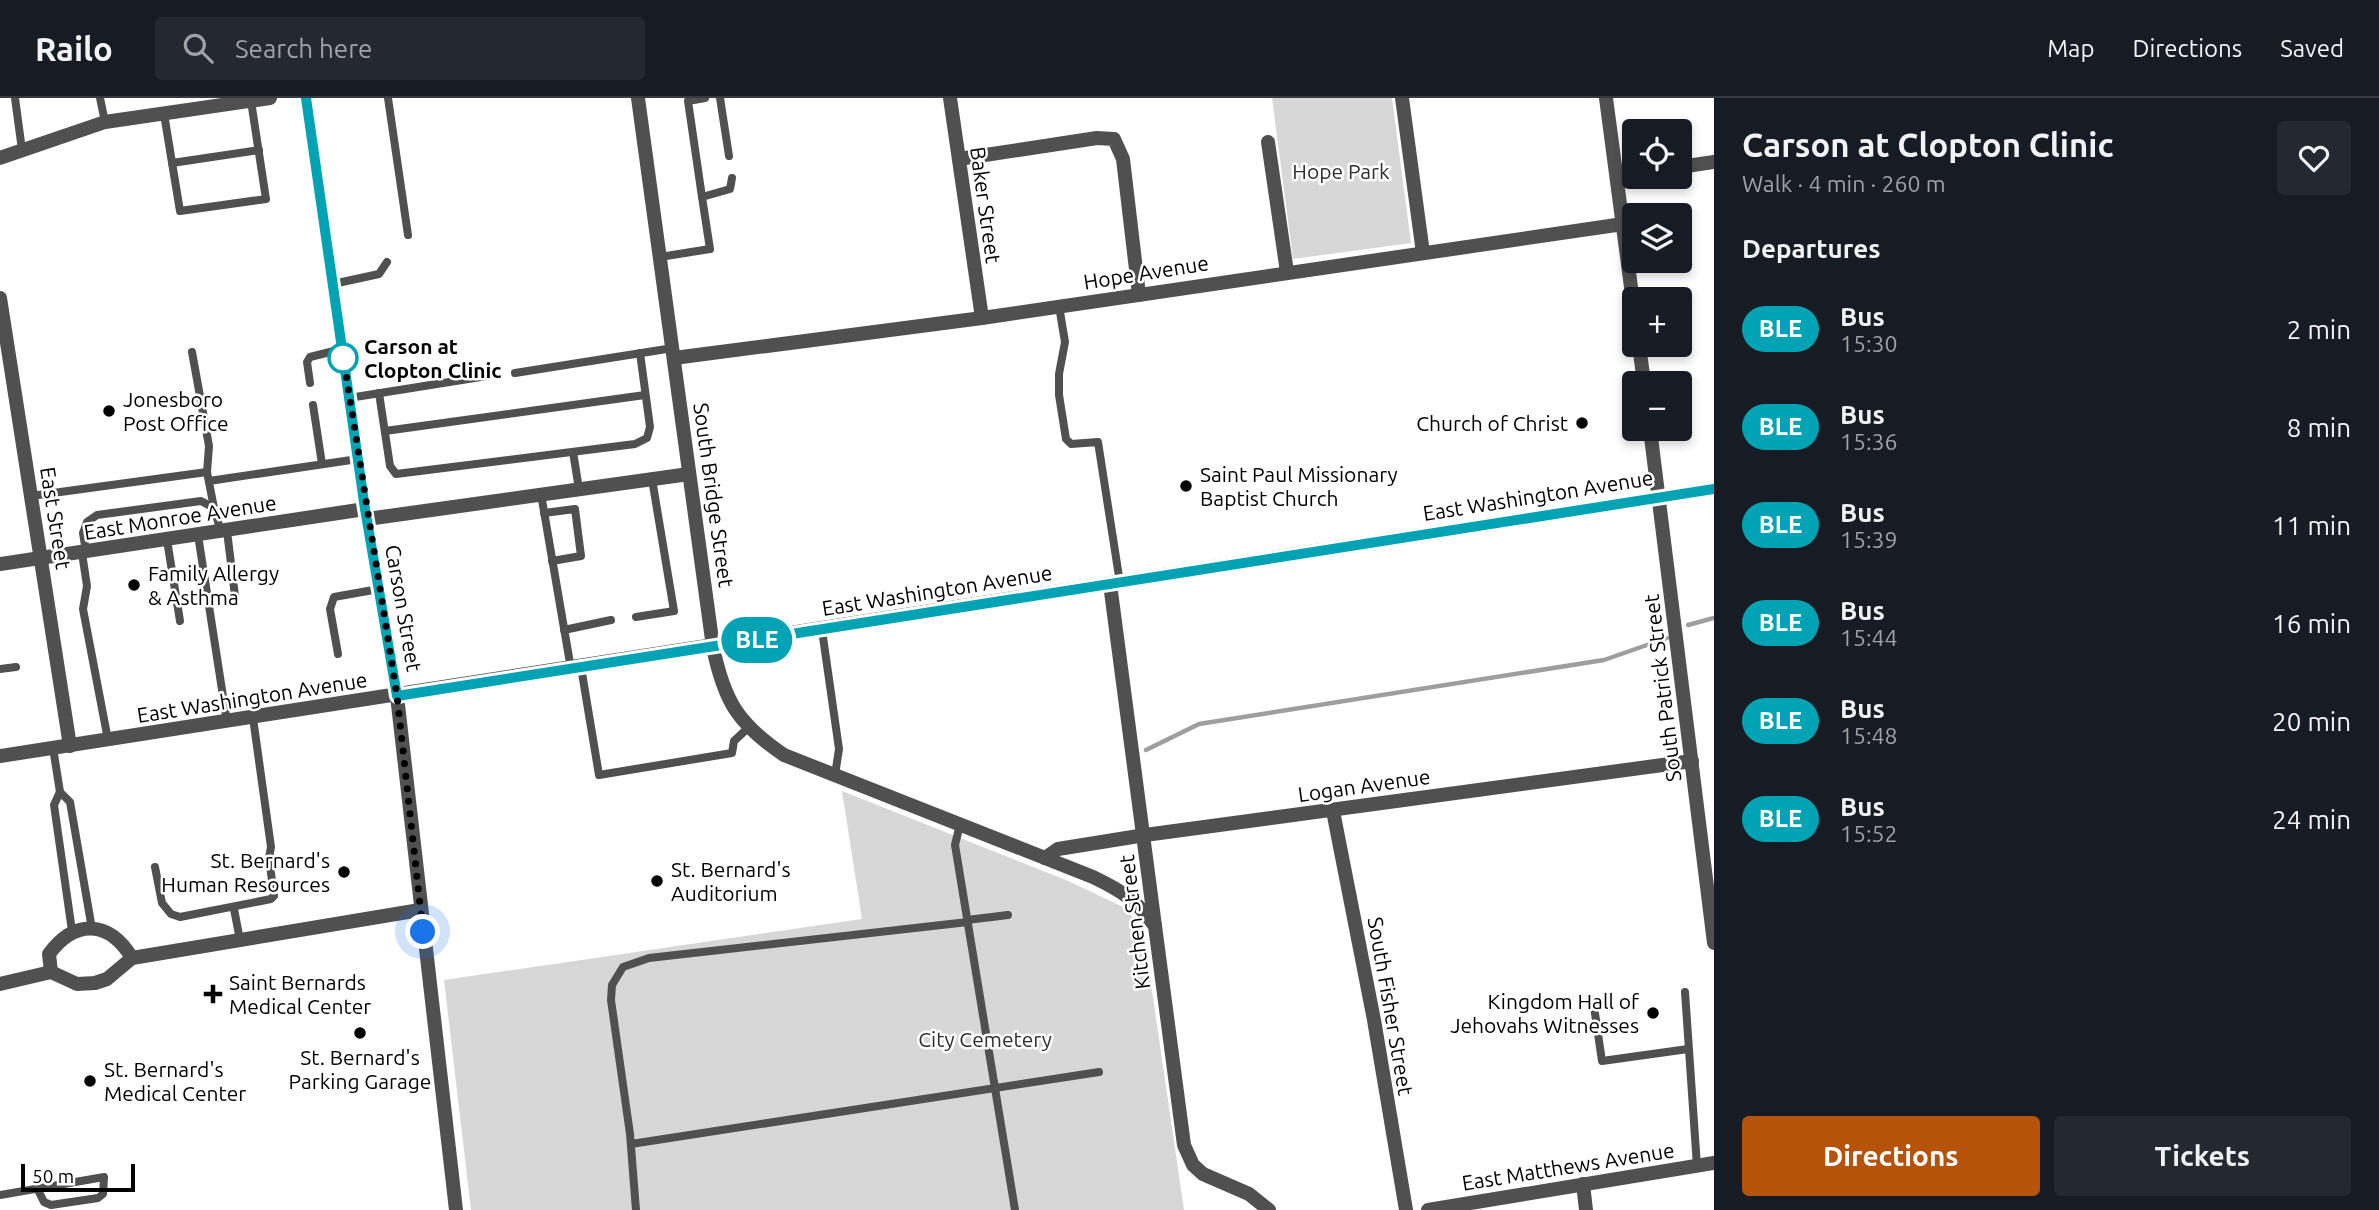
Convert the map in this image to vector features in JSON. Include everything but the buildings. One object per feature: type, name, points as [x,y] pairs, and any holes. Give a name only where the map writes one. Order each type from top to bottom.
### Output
[{"type":"street","points":[[0,158],[105,122],[270,98]]},
{"type":"street","name":"Carson Street","points":[[306,98],[366,514],[397,696],[456,1210]]},
{"type":"street","name":"South Bridge Street","points":[[638,98],[713,646],[720,680],[729,701],[748,728],[784,755],[1045,858],[1128,894],[1155,926]]},
{"type":"street","name":"Baker Street","points":[[950,98],[982,318]]},
{"type":"street","points":[[1402,98],[1423,253]]},
{"type":"street","points":[[1606,98],[1622,216]]},
{"type":"street","points":[[959,159],[1097,138],[1114,139],[1123,159],[1139,295]]},
{"type":"street","points":[[1268,142],[1287,272]]},
{"type":"street","points":[[1692,165],[1714,162]]},
{"type":"street","points":[[1617,177],[1622,176]]},
{"type":"street","name":"Hope Avenue","points":[[673,353],[982,318],[1622,224]]},
{"type":"street","name":"East Street","points":[[0,298],[70,746]]},
{"type":"street","name":"South Patrick Street","points":[[1652,441],[1692,761],[1708,848],[1714,943]]},
{"type":"street","name":"East Monroe Avenue","points":[[0,564],[224,531],[689,474]]},
{"type":"street","name":"East Washington Avenue","points":[[0,757],[1714,489]]},
{"type":"street","name":"Kitchen Street","points":[[1115,584],[1184,1145],[1193,1166],[1203,1174],[1249,1194],[1269,1210]]},
{"type":"street","name":"Logan Avenue","points":[[1045,858],[1058,849],[1144,835],[1692,761]]},
{"type":"street","name":"South Fisher Street","points":[[1333,811],[1374,1020],[1406,1210]]},
{"type":"street","points":[[0,985],[51,972],[76,984],[94,983],[107,979],[132,958],[420,910]]},
{"type":"street","points":[[51,972],[49,954],[62,938],[72,931],[92,929],[111,935],[124,944],[132,958]]},
{"type":"street","name":"East Matthews Avenue","points":[[1428,1210],[1714,1163]]},
{"type":"street","points":[[1584,1184],[1586,1210]]},
{"type":"lane","points":[[15,98],[22,150]]},
{"type":"lane","points":[[100,98],[105,122]]},
{"type":"lane","points":[[388,98],[408,235]]},
{"type":"lane","points":[[660,257],[710,249],[688,101],[705,98]]},
{"type":"lane","points":[[720,98],[729,156]]},
{"type":"lane","points":[[164,114],[180,211],[266,199],[251,101]]},
{"type":"lane","points":[[172,163],[259,150]]},
{"type":"lane","points":[[702,197],[730,189],[732,178]]},
{"type":"lane","points":[[333,284],[379,274],[387,262]]},
{"type":"lane","points":[[1059,306],[1065,342],[1059,374],[1059,395],[1066,439],[1071,444],[1098,442],[1115,584]]},
{"type":"lane","points":[[310,383],[307,362],[310,356],[342,349]]},
{"type":"lane","points":[[192,352],[209,446],[208,476],[214,508],[224,531],[235,596],[208,602]]},
{"type":"lane","points":[[379,393],[390,466],[396,474],[635,444],[647,438],[650,427],[640,353]]},
{"type":"lane","points":[[515,373],[640,353],[673,353]]},
{"type":"lane","points":[[349,398],[487,376]]},
{"type":"lane","points":[[385,432],[645,395]]},
{"type":"lane","points":[[313,405],[322,464]]},
{"type":"lane","points":[[573,452],[579,489]]},
{"type":"lane","points":[[31,496],[358,459]]},
{"type":"lane","points":[[636,617],[674,611],[652,479]]},
{"type":"lane","points":[[541,494],[564,630],[576,668],[599,775],[732,753],[734,741],[748,728]]},
{"type":"lane","points":[[108,740],[83,609],[87,586],[83,533],[87,522],[97,515],[201,501],[214,508]]},
{"type":"lane","points":[[544,513],[575,509],[581,556],[552,561]]},
{"type":"lane","points":[[198,535],[227,722]]},
{"type":"lane","points":[[167,540],[180,621]]},
{"type":"lane","points":[[338,654],[330,609],[334,597],[379,589]]},
{"type":"lane","points":[[564,630],[611,620]]},
{"type":"lane","points":[[822,630],[839,749],[835,775]]},
{"type":"lane","points":[[0,669],[16,667]]},
{"type":"lane","points":[[155,867],[162,903],[172,914],[180,917],[234,909],[274,896],[269,858],[271,847],[253,718]]},
{"type":"lane","points":[[53,748],[60,792],[54,805],[72,931]]},
{"type":"lane","points":[[60,792],[71,802],[92,929]]},
{"type":"lane","points":[[960,824],[955,845],[1015,1210]]},
{"type":"lane","points":[[234,909],[240,940]]},
{"type":"lane","points":[[636,1210],[631,1144],[611,1000],[612,985],[623,967],[634,961],[663,957],[1008,915]]},
{"type":"lane","points":[[1685,992],[1697,1166]]},
{"type":"lane","points":[[1593,1000],[1602,1061],[1688,1049]]},
{"type":"lane","points":[[631,1144],[1099,1072]]},
{"type":"lane","points":[[0,1195],[37,1188],[104,1177],[103,1194],[98,1198],[51,1205],[44,1202],[37,1188]]},
{"type":"green space","name":"Hope Park","points":[[1272,98],[1392,98],[1411,243],[1293,259]]},
{"type":"green space","name":"City Cemetery","points":[[842,791],[1066,880],[1121,906],[1135,919],[1144,936],[1184,1210],[471,1210],[444,980],[862,919]]},
{"type":"waterway","points":[[1688,625],[1714,618]]},
{"type":"waterway","points":[[1146,750],[1199,724],[1604,660],[1667,638]]},
{"type":"bus line","name":"BLE","points":[[306,98],[365,509],[397,696],[1714,489]]},
{"type":"place","name":"Carson at Clopton Clinic","points":[[343,358]]},
{"type":"place","name":"Jonesboro Post Office","points":[[109,411]]},
{"type":"place","name":"Church of Christ","points":[[1582,423]]},
{"type":"place","name":"Saint Paul Missionary Baptist Church","points":[[1186,486]]},
{"type":"place","name":"Family Allergy & Asthma","points":[[134,585]]},
{"type":"place","name":"St. Bernard's Human Resources","points":[[344,872]]},
{"type":"place","name":"St. Bernard's Auditorium","points":[[657,881]]},
{"type":"place","name":"Saint Bernards Medical Center","points":[[213,994]]},
{"type":"place","name":"Kingdom Hall of Jehovahs Witnesses","points":[[1653,1013]]},
{"type":"place","name":"St. Bernard's Parking Garage","points":[[360,1033]]},
{"type":"place","name":"St. Bernard's Medical Center","points":[[90,1081]]},
{"type":"route","points":[[343,358],[342,349],[365,509],[397,696],[423,932]]}]
